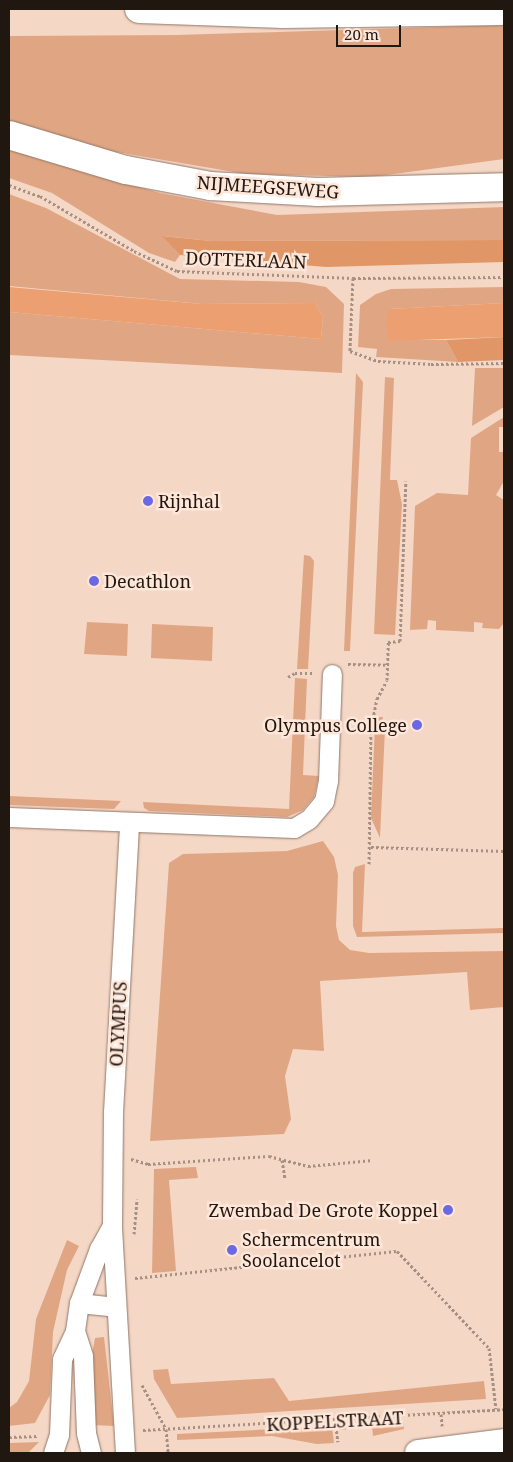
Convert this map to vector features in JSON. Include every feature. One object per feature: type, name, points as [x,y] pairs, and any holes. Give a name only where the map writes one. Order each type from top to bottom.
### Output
[{"type":"main road","points":[[139,9],[282,14],[504,11]]},
{"type":"main road","name":"NIJMEEGSEWEG","points":[[9,135],[126,170],[210,186],[318,192],[504,187]]},
{"type":"street","points":[[9,817],[294,828],[309,819],[324,801],[328,781],[332,674]]},
{"type":"street","name":"OLYMPUS","points":[[125,1453],[112,1226],[113,1112],[129,823]]},
{"type":"street","name":"OLYMPUS","points":[[53,1453],[59,1435],[62,1359],[75,1331],[79,1303],[99,1249],[112,1226]]},
{"type":"street","points":[[79,1303],[116,1307]]},
{"type":"street","name":"OLYMPUS","points":[[75,1331],[83,1356],[86,1433],[91,1453]]},
{"type":"street","points":[[418,1453],[457,1451],[504,1442]]},
{"type":"path","name":"DOTTERLAAN","points":[[9,185],[40,196],[134,251],[177,271],[353,278],[504,277]]},
{"type":"path","points":[[353,278],[350,351],[368,359],[431,364],[504,364]]},
{"type":"path","points":[[369,864],[371,847],[368,824],[371,729],[377,699],[387,680],[388,642],[400,641],[406,481]]},
{"type":"path","points":[[357,664],[387,665]]},
{"type":"path","points":[[371,847],[504,851]]},
{"type":"path","points":[[148,1164],[270,1156],[308,1166],[373,1160]]},
{"type":"path","points":[[282,1160],[285,1178]]},
{"type":"path","points":[[132,1279],[397,1251],[489,1348],[496,1410]]},
{"type":"path","points":[[140,1376],[166,1429],[168,1453]]},
{"type":"path","name":"KOPPELSTRAAT","points":[[166,1429],[335,1421],[504,1409]]},
{"type":"path","points":[[335,1421],[338,1442]]},
{"type":"shaded area","points":[[504,25],[504,159],[372,177],[246,174],[87,147],[9,124],[9,36],[177,35]]},
{"type":"shaded area","points":[[9,150],[160,193],[277,215],[504,207],[504,240],[211,241],[163,236],[180,255],[175,262],[149,253],[52,193],[9,178]]},
{"type":"shaded area","points":[[9,194],[46,208],[180,279],[299,282],[326,287],[344,304],[342,373],[9,355],[9,312],[321,339],[323,317],[315,303],[202,304],[9,286]]},
{"type":"shaded area","points":[[162,236],[211,241],[504,240],[504,262],[326,267],[180,255]]},
{"type":"shaded area","points":[[9,287],[202,304],[315,303],[323,317],[321,339],[9,312]]},
{"type":"shaded area","points":[[504,287],[504,303],[389,309],[388,340],[446,340],[458,362],[376,357],[377,349],[358,347],[360,305],[376,294],[391,289]]},
{"type":"shaded area","points":[[504,303],[504,337],[388,341],[386,320],[389,309]]},
{"type":"shaded area","points":[[504,337],[504,360],[458,362],[446,340]]},
{"type":"shaded area","points":[[475,368],[504,368],[504,407],[472,426]]},
{"type":"shaded area","points":[[356,373],[363,382],[350,651],[344,651]]},
{"type":"shaded area","points":[[385,377],[394,378],[390,480],[397,480],[402,504],[395,635],[374,634]]},
{"type":"shaded area","points":[[504,417],[504,427],[499,427],[499,452],[504,452],[504,481],[496,495],[504,500],[504,623],[499,629],[482,628],[483,623],[474,622],[474,632],[436,630],[436,621],[428,620],[427,629],[410,630],[415,506],[437,493],[468,495],[471,438]]},
{"type":"shaded area","points":[[304,555],[310,556],[314,561],[308,669],[297,669]]},
{"type":"shaded area","points":[[87,622],[128,624],[127,656],[84,654]]},
{"type":"shaded area","points":[[152,624],[213,627],[212,661],[151,658]]},
{"type":"shaded area","points":[[295,678],[307,679],[303,775],[319,776],[314,797],[303,810],[287,817],[149,811],[144,808],[143,802],[289,809]]},
{"type":"shaded area","points":[[379,717],[383,717],[381,729],[385,729],[380,838],[371,818],[375,724]]},
{"type":"shaded area","points":[[9,796],[121,801],[114,809],[9,805]]},
{"type":"shaded area","points":[[323,841],[334,857],[338,875],[336,926],[339,940],[350,950],[369,953],[504,951],[504,1007],[470,1010],[467,972],[320,981],[324,1051],[293,1049],[285,1076],[291,1119],[284,1134],[150,1141],[169,863],[183,854],[287,851]]},
{"type":"shaded area","points":[[365,864],[362,932],[504,928],[504,933],[357,937],[353,926],[353,873],[355,867]]},
{"type":"shaded area","points":[[196,1167],[198,1178],[169,1180],[176,1271],[152,1273],[154,1169]]},
{"type":"shaded area","points":[[67,1240],[79,1246],[67,1270],[53,1332],[50,1395],[35,1423],[9,1426],[9,1408],[17,1402],[29,1381],[36,1319]]},
{"type":"shaded area","points":[[104,1337],[114,1426],[92,1425],[91,1360],[95,1338]]},
{"type":"shaded area","points":[[168,1369],[171,1384],[274,1378],[289,1401],[484,1381],[486,1399],[177,1418],[154,1379],[153,1370]]},
{"type":"shaded area","points":[[404,1422],[404,1429],[373,1436],[372,1427],[339,1430],[339,1426]]},
{"type":"shaded area","points":[[332,1426],[334,1443],[317,1444],[272,1436],[177,1440],[177,1434]]},
{"type":"shaded area","points":[[39,1442],[28,1453],[9,1453],[9,1443]]},
{"type":"place","name":"Rijnhal","points":[[148,501]]},
{"type":"place","name":"Decathlon","points":[[94,581]]},
{"type":"place","name":"Olympus College","points":[[417,725]]},
{"type":"place","name":"Zwembad De Grote Koppel","points":[[448,1210]]},
{"type":"place","name":"Schermcentrum Soolancelot","points":[[232,1250]]}]
